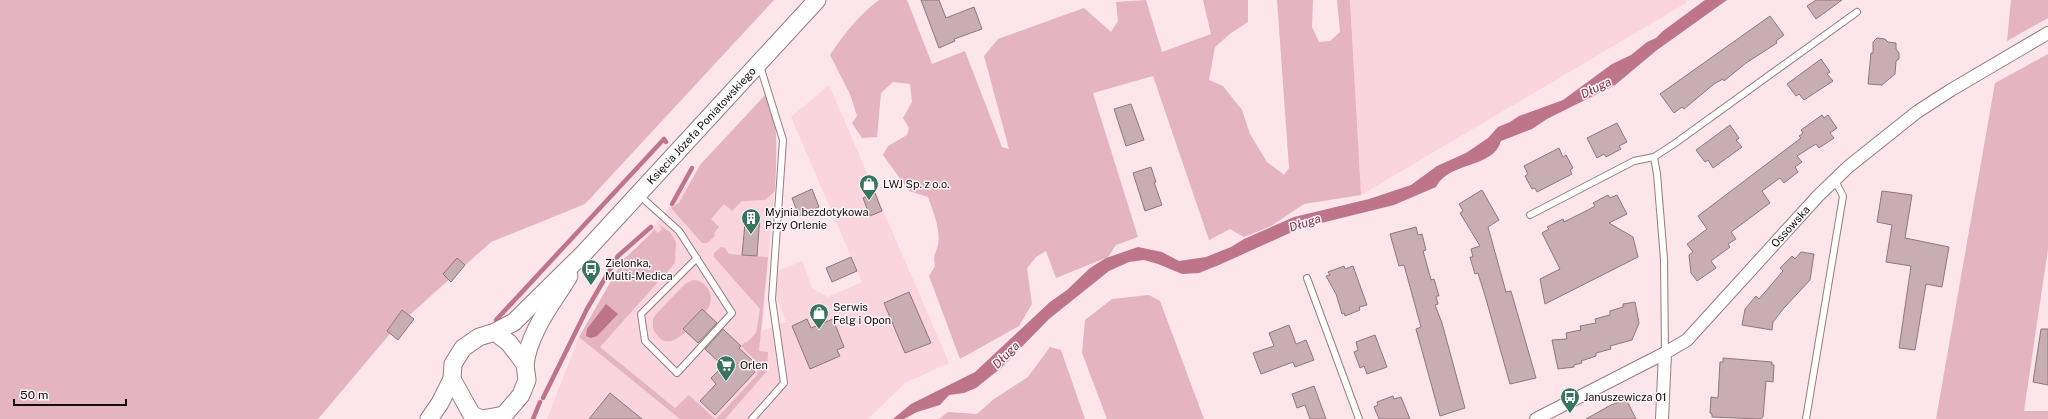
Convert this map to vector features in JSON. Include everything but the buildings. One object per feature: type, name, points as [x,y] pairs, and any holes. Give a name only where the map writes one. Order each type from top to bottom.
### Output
[{"type":"main road","name":"Księcia Józefa Poniatowskiego","points":[[495,332],[514,322],[585,252],[817,0]]},
{"type":"main road","name":"Księcia Józefa Poniatowskiego","points":[[525,364],[527,353],[535,331],[585,252]]},
{"type":"main road","points":[[429,419],[440,403],[452,379],[453,364],[463,348],[479,337],[495,332],[509,343],[525,364],[527,380],[525,388],[504,415],[482,419],[466,417],[452,379]]},
{"type":"street","name":"Ossowska","points":[[1536,419],[1665,353],[1695,333],[1744,276],[1834,179],[1881,139],[1917,112],[1951,90],[2048,33]]},
{"type":"street","points":[[1662,419],[1665,353]]},
{"type":"lane","points":[[1530,215],[1634,162],[1654,157],[1857,12]]},
{"type":"lane","points":[[752,419],[784,383],[772,299],[783,140],[759,64]]},
{"type":"lane","points":[[1654,157],[1657,174],[1664,259],[1665,353]]},
{"type":"lane","points":[[1806,419],[1843,196],[1834,179]]},
{"type":"lane","points":[[638,194],[679,231],[697,258],[732,313],[677,373],[646,341],[641,314],[697,258]]},
{"type":"lane","points":[[1307,278],[1359,419]]},
{"type":"shaded area","points":[[0,0],[774,0],[585,204],[491,242],[395,328],[318,419],[0,419]]},
{"type":"shaded area","points":[[879,0],[907,0],[932,64],[965,51],[1002,147],[1009,149],[984,56],[998,39],[1084,8],[1111,32],[1118,21],[1116,2],[1146,0],[1162,52],[1211,34],[1203,0],[1248,0],[1248,22],[1231,33],[1215,47],[1209,80],[1223,86],[1242,110],[1250,134],[1267,162],[1284,175],[1289,168],[1277,0],[1313,0],[1312,27],[1319,42],[1330,41],[1340,32],[1337,0],[1350,0],[1361,195],[1304,204],[1271,226],[1244,237],[1230,229],[1209,240],[1153,76],[1093,93],[1138,237],[1116,245],[1108,257],[1056,278],[1046,251],[1036,257],[1027,268],[1032,304],[1019,326],[960,359],[929,276],[935,266],[934,257],[939,239],[936,221],[928,197],[909,191],[883,155],[888,146],[907,135],[909,128],[903,118],[912,102],[910,84],[893,82],[881,93],[877,137],[862,138],[852,123],[857,116],[850,94],[830,55],[852,25]]},
{"type":"shaded area","points":[[1350,0],[1686,0],[1686,3],[1361,195]]},
{"type":"shaded area","points":[[2011,0],[2048,0],[2048,18],[2007,41]]},
{"type":"shaded area","points":[[2048,54],[2048,249],[2024,411],[2048,411],[2048,419],[1936,419],[1995,83]]},
{"type":"shaded area","points":[[829,85],[949,363],[905,383],[868,419],[547,419],[579,337],[616,274],[710,156],[774,194],[762,331],[786,322],[776,296],[778,271],[802,261],[812,288],[828,297],[862,282],[791,117]]},
{"type":"shaded area","points":[[767,93],[771,103],[776,128],[775,191],[765,200],[742,201],[732,211],[724,204],[711,219],[719,227],[714,233],[715,236],[707,243],[702,243],[671,208],[679,203],[700,165]]},
{"type":"shaded area","points":[[658,224],[670,232],[676,242],[675,263],[600,347],[675,408],[689,395],[715,419],[680,419],[579,337],[623,260],[652,233],[654,229],[658,233],[662,229]]},
{"type":"shaded area","points":[[721,247],[725,248],[729,254],[768,257],[759,351],[768,352],[767,371],[725,419],[716,419],[757,375],[758,363],[741,346],[756,333],[760,309],[714,257],[714,253]]},
{"type":"shaded area","points":[[693,280],[701,282],[710,291],[711,300],[709,307],[689,329],[679,337],[668,341],[662,340],[657,336],[653,328],[653,319],[686,283]]},
{"type":"shaded area","points":[[1149,295],[1160,301],[1204,419],[1107,419],[1082,353],[1085,320],[1112,299]]},
{"type":"shaded area","points":[[1050,347],[1061,350],[1085,419],[939,419],[948,412],[977,414],[994,399],[1028,377]]},
{"type":"water","name":"Długa","points":[[1705,0],[1727,0],[1657,50],[1615,85],[1547,119],[1532,129],[1501,141],[1496,150],[1489,156],[1451,173],[1442,179],[1436,187],[1394,205],[1301,228],[1199,273],[1182,274],[1144,260],[1129,262],[1109,271],[1049,319],[1001,368],[976,388],[964,393],[949,395],[940,405],[917,412],[904,419],[893,419],[911,404],[975,372],[1050,302],[1067,290],[1090,268],[1106,258],[1138,247],[1162,252],[1179,261],[1206,257],[1231,247],[1244,239],[1294,217],[1369,199],[1411,185],[1437,166],[1466,153],[1488,138],[1498,127],[1519,116],[1563,100],[1612,64],[1631,55],[1647,42],[1656,38],[1663,31]]},
{"type":"water","points":[[606,304],[618,314],[597,336],[591,338],[586,336],[587,329]]},
{"type":"waterway","points":[[496,320],[664,139],[666,142]]},
{"type":"waterway","points":[[672,204],[692,168]]},
{"type":"waterway","points":[[543,398],[587,309],[618,256],[651,227]]},
{"type":"waterway","points":[[533,419],[540,402]]},
{"type":"place","name":"LWJ Sp. z o.o.","points":[[869,201]]},
{"type":"place","name":"Myjnia bezdotykowa Przy Orlenie","points":[[751,235]]},
{"type":"place","name":"Zielonka, Multi-Medica","points":[[591,286]]},
{"type":"place","name":"Serwis Felg i Opon","points":[[819,330]]},
{"type":"place","name":"Orlen","points":[[726,382]]},
{"type":"place","name":"Januszewicza 01","points":[[1570,414]]}]
